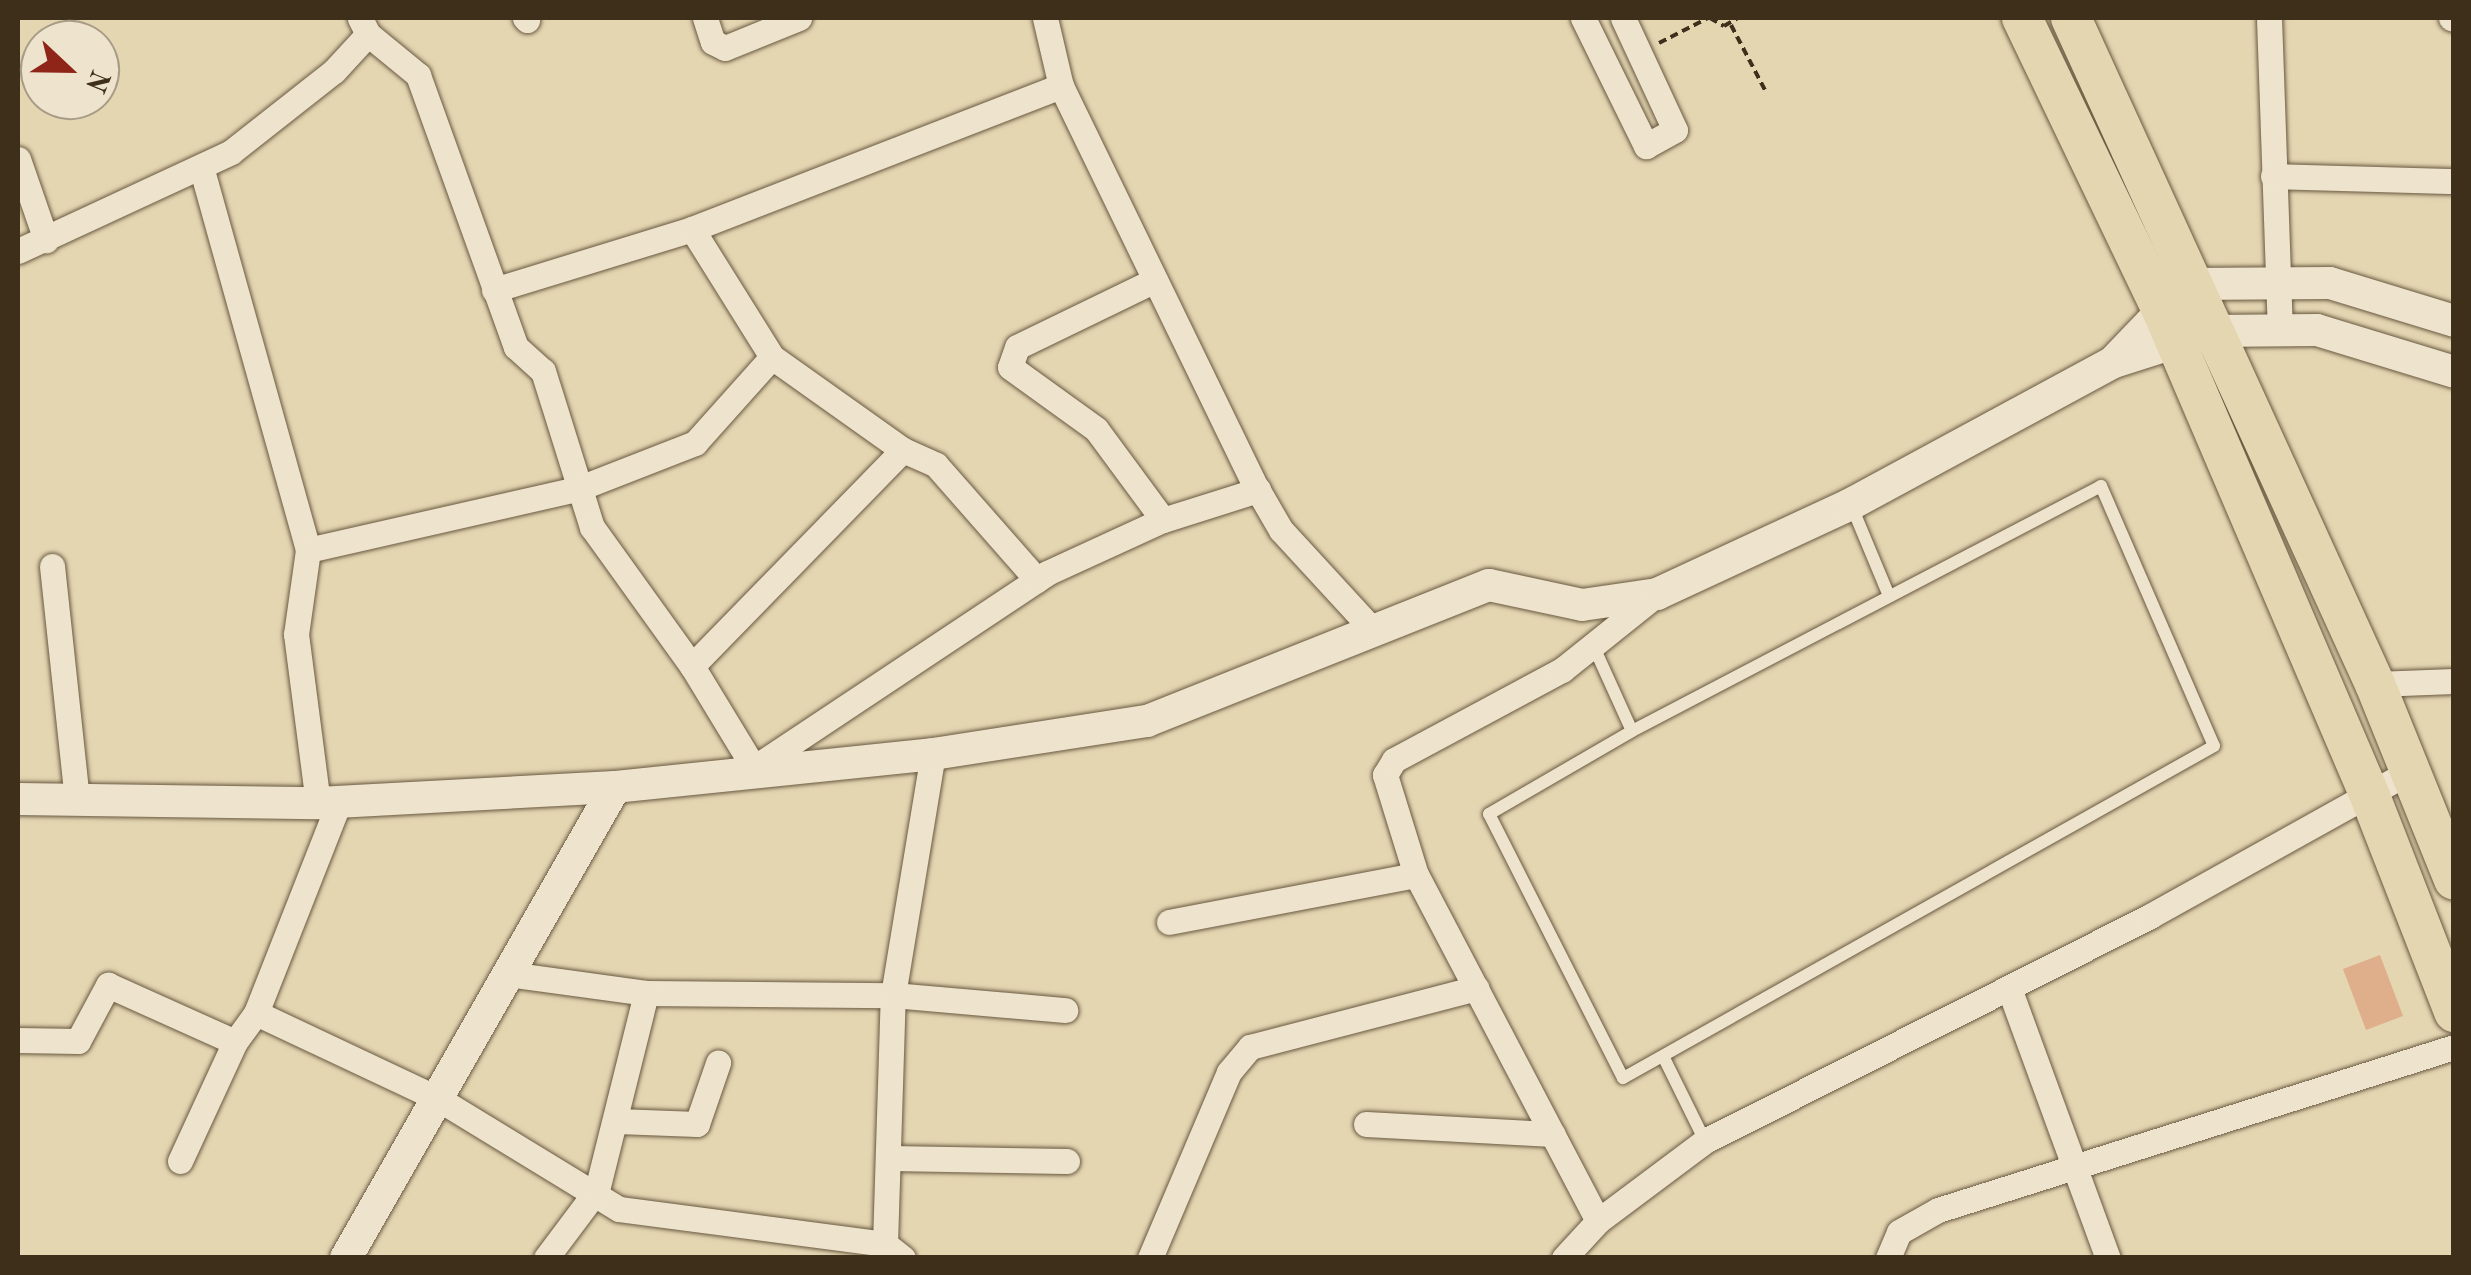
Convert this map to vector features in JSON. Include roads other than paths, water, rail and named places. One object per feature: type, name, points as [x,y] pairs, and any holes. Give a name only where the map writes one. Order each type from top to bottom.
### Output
[{"type":"main road","points":[[2022,18],[2184,317],[2374,684],[2454,880]]},
{"type":"main road","points":[[2071,18],[2454,1012]]},
{"type":"street","points":[[705,18],[712,42],[724,48],[798,18]]},
{"type":"street","points":[[1045,18],[1061,86],[1258,490],[1281,530],[1374,631]]},
{"type":"street","points":[[1583,18],[1646,146],[1675,130],[1622,18]]},
{"type":"street","points":[[2270,18],[2274,284],[2280,331]]},
{"type":"street","points":[[18,250],[202,170],[334,71],[364,26],[418,75],[516,347],[543,371],[592,527],[692,666],[754,768]]},
{"type":"street","points":[[494,290],[692,229],[1061,86]]},
{"type":"street","points":[[18,159],[46,240]]},
{"type":"street","points":[[180,1161],[235,1042],[256,1013],[328,802],[296,634],[308,550],[202,170]]},
{"type":"street","points":[[2273,176],[2454,181]]},
{"type":"street","points":[[692,229],[772,357],[903,450],[936,465],[1037,580]]},
{"type":"street","points":[[1156,280],[1016,346],[1010,367],[1096,429],[1163,520]]},
{"type":"street","points":[[1598,1220],[1416,875],[1387,790],[1394,760],[1562,670],[1657,594],[1852,504],[2114,362],[2184,317],[2274,284],[2330,282],[2454,320]]},
{"type":"street","points":[[2184,317],[2280,331],[2317,330],[2454,372]]},
{"type":"street","points":[[308,550],[577,489],[695,443],[772,357]]},
{"type":"street","points":[[692,666],[903,450]]},
{"type":"street","points":[[754,768],[1037,580],[1163,520],[1258,490]]},
{"type":"street","points":[[52,566],[77,800]]},
{"type":"street","points":[[18,799],[328,802],[615,787],[754,768],[934,754],[1147,721],[1490,585],[1582,605],[1657,594]]},
{"type":"street","points":[[2374,684],[2454,681]]},
{"type":"street","points":[[256,1013],[437,1098],[597,1190],[619,1210],[660,1219],[894,1250],[888,1158],[893,996],[934,754]]},
{"type":"street","points":[[1564,1258],[1598,1220],[1706,1141],[2009,988],[2412,770]]},
{"type":"street","points":[[346,1258],[615,787]]},
{"type":"street","points":[[1169,922],[1416,875]]},
{"type":"street","points":[[508,974],[646,993],[893,996],[1065,1010]]},
{"type":"street","points":[[18,1040],[78,1041],[108,985],[235,1042]]},
{"type":"street","points":[[1150,1258],[1230,1072],[1250,1047],[1476,988]]},
{"type":"street","points":[[2009,988],[2108,1258]]},
{"type":"street","points":[[556,1254],[597,1190],[646,993]]},
{"type":"street","points":[[1888,1258],[1899,1232],[1938,1210],[2078,1170],[2454,1048]]},
{"type":"street","points":[[617,1121],[697,1124],[718,1063]]},
{"type":"street","points":[[1366,1124],[1553,1134]]},
{"type":"street","points":[[888,1158],[1067,1161]]},
{"type":"lane","points":[[2101,486],[2214,746],[1623,1078],[1489,814],[1632,731],[1889,596],[2101,486]]},
{"type":"lane","points":[[1852,504],[1889,596]]},
{"type":"lane","points":[[1593,645],[1632,731]]},
{"type":"lane","points":[[1664,1058],[1706,1141]]}]
